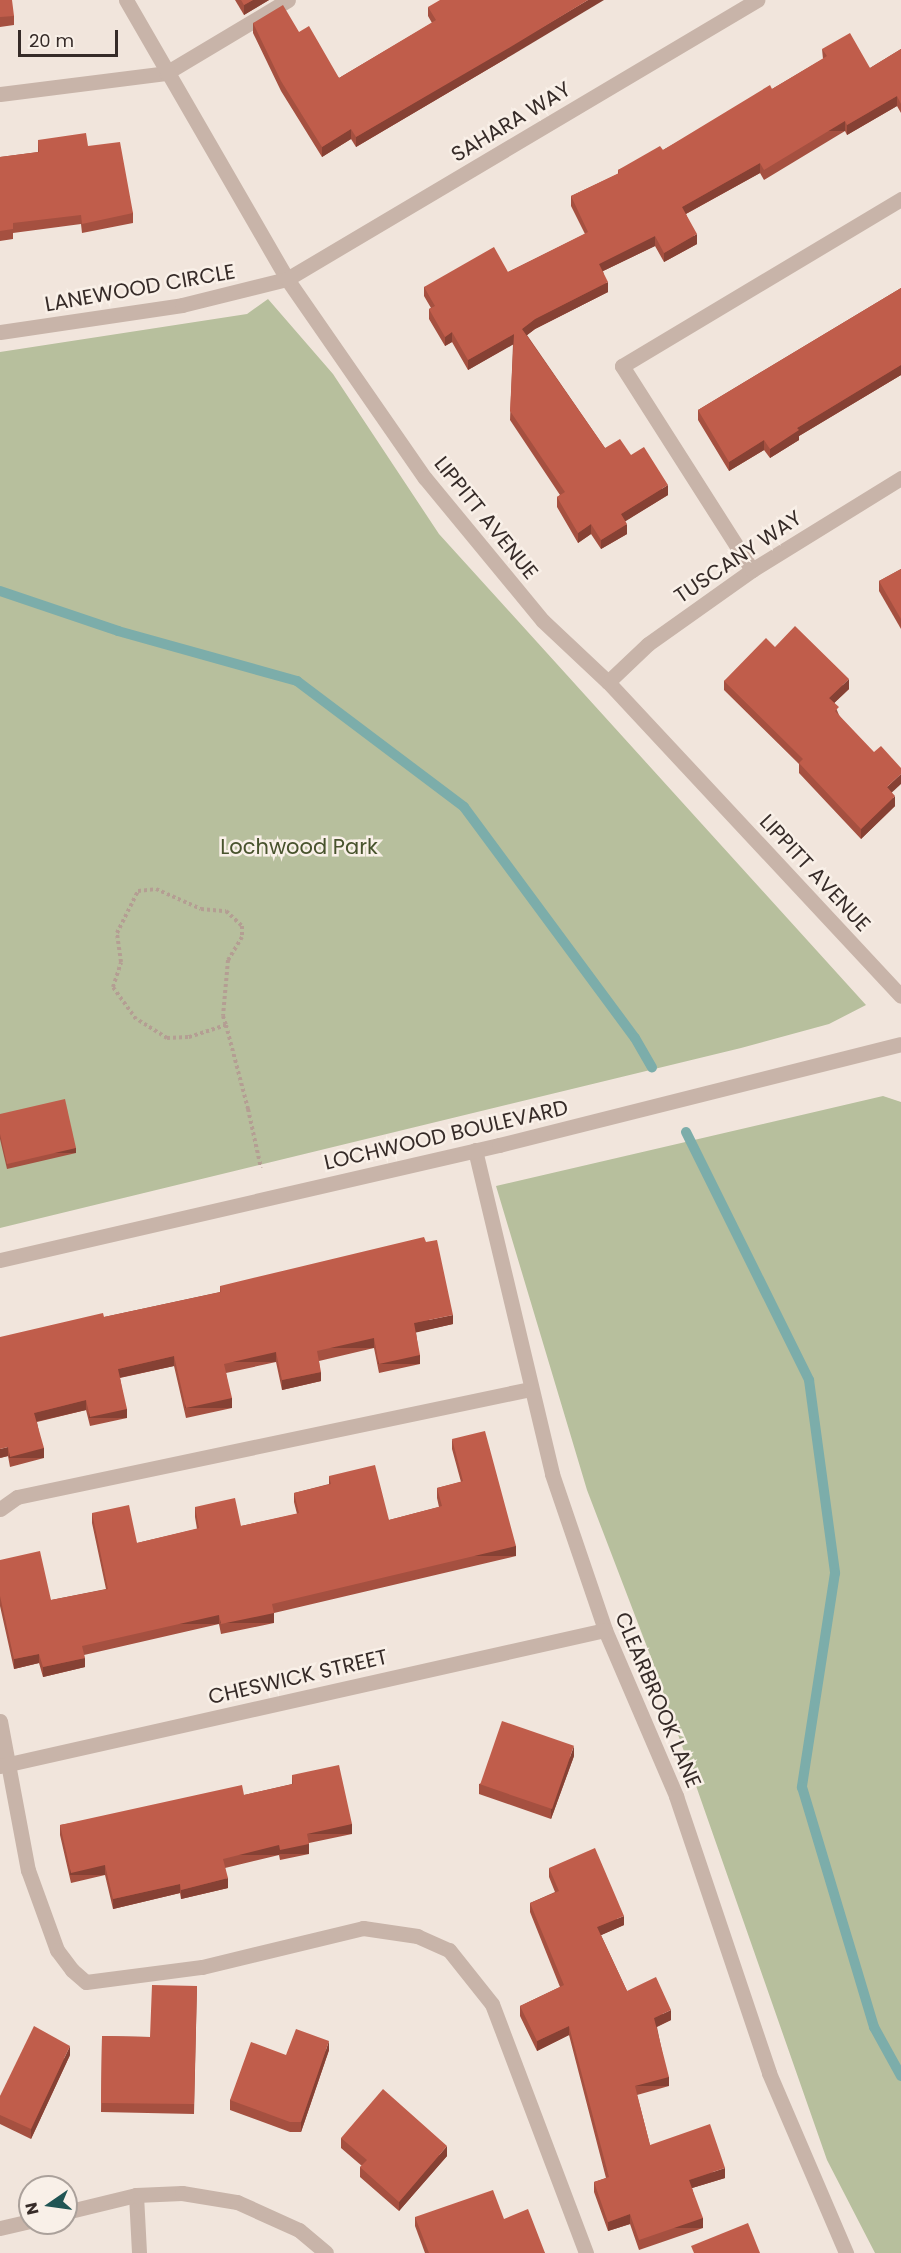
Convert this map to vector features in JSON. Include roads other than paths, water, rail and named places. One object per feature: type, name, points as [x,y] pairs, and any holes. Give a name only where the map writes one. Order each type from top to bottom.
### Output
[{"type":"street","name":"LIPPITT AVENUE","points":[[126,0],[166,73],[287,279],[425,478],[543,621],[608,682],[901,996]]},
{"type":"street","points":[[0,94],[166,73],[288,0]]},
{"type":"street","name":"SAHARA WAY","points":[[287,279],[757,0]]},
{"type":"street","points":[[752,570],[621,366],[901,199]]},
{"type":"street","name":"LANEWOOD CIRCLE","points":[[0,332],[192,303],[287,279]]},
{"type":"street","name":"TUSCANY WAY","points":[[608,682],[648,644],[752,570],[901,478]]},
{"type":"street","name":"LOCHWOOD BOULEVARD","points":[[0,1260],[475,1150],[901,1044]]},
{"type":"street","name":"CLEARBROOK LANE","points":[[475,1150],[552,1474],[605,1630],[676,1796],[769,2073],[846,2253]]},
{"type":"street","points":[[0,1509],[17,1497],[530,1389]]},
{"type":"street","name":"CHESWICK STREET","points":[[4,1764],[605,1630]]},
{"type":"street","points":[[0,1721],[4,1764],[28,1870],[57,1950],[86,1982],[202,1967],[363,1928],[417,1936],[449,1950],[492,2004],[586,2253]]},
{"type":"street","points":[[78,2209],[136,2195],[182,2193],[237,2202],[298,2230],[326,2253]]},
{"type":"street","points":[[136,2195],[139,2253]]},
{"type":"street","points":[[0,2228],[18,2224]]},
{"type":"waterway","points":[[0,591],[118,631],[297,681],[464,807],[635,1038],[652,1068]]},
{"type":"waterway","points":[[686,1132],[809,1380],[835,1573],[802,1787],[874,2027],[901,2076]]},
{"type":"park label","name":"Lochwood Park","points":[[299,847]]}]
